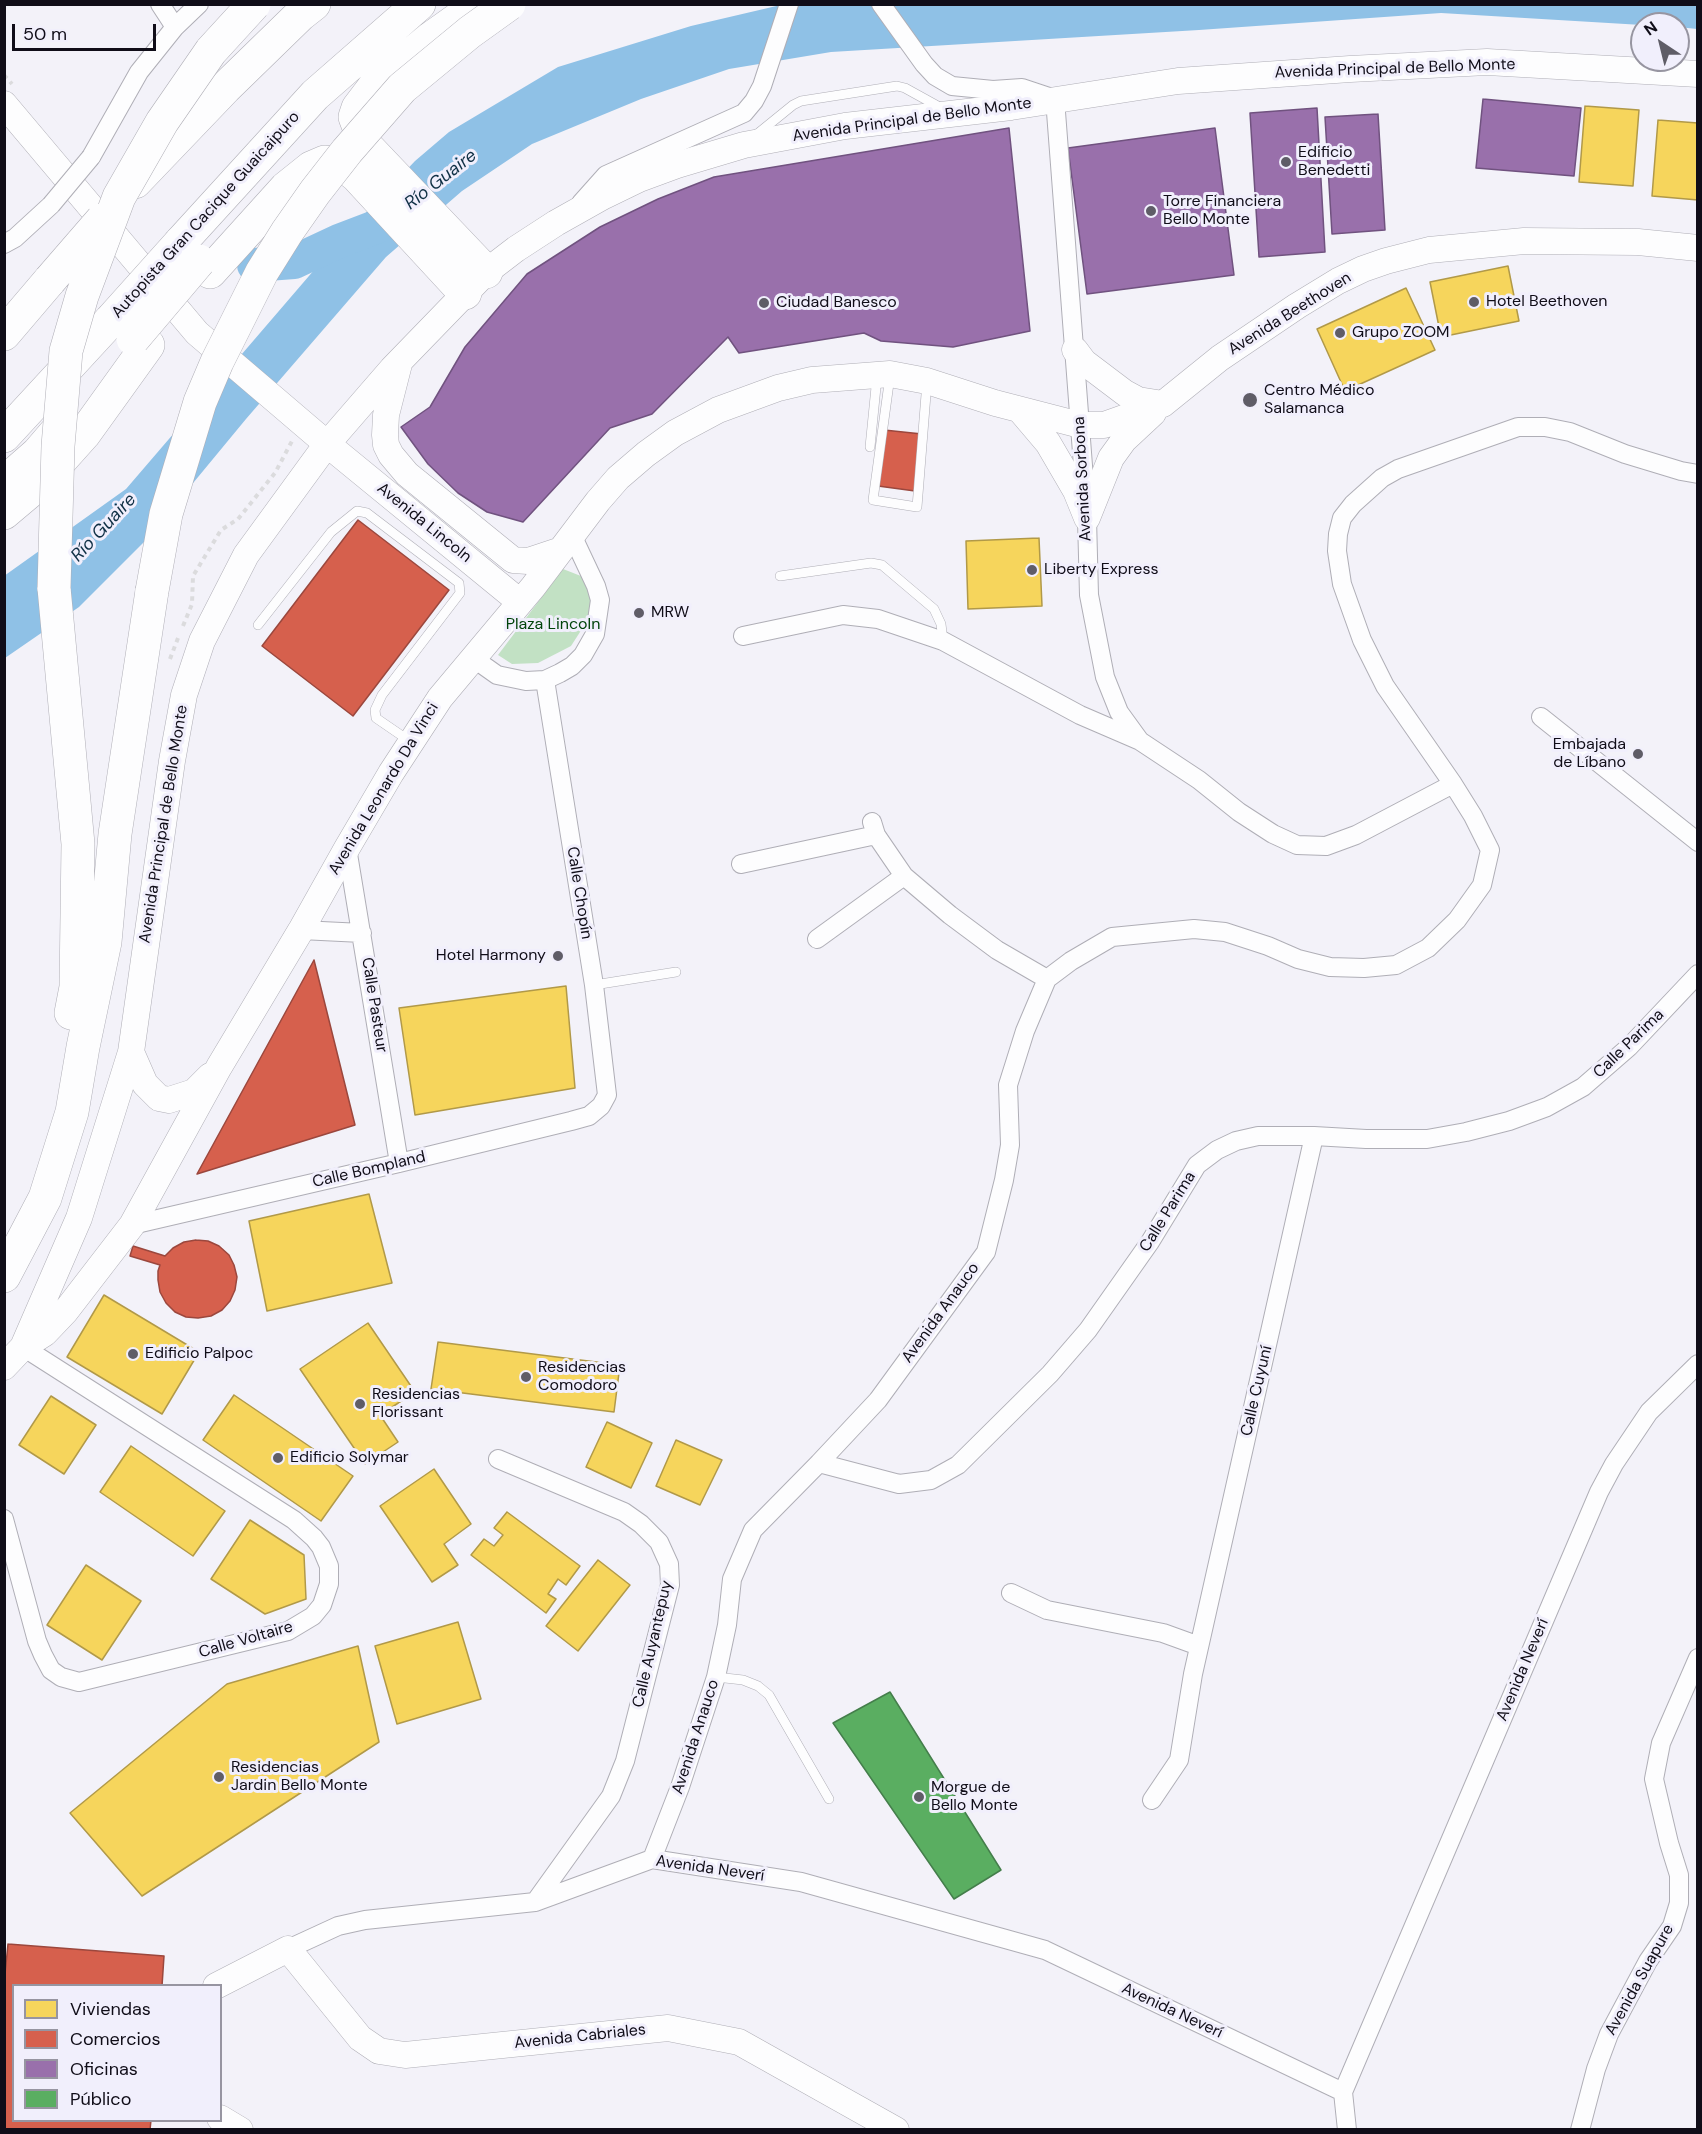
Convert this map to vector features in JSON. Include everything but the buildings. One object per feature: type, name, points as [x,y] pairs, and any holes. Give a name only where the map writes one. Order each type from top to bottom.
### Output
[{"type":"highway","points":[[4,1253],[55,1118],[76,987],[78,844],[54,588],[58,446],[66,351],[82,297],[119,197],[162,122],[211,51],[254,4]]},
{"type":"highway","points":[[4,334],[129,189],[225,88],[314,4]]},
{"type":"highway","points":[[471,278],[354,156],[356,117],[365,96],[377,82],[430,39],[479,4]]},
{"type":"highway","points":[[4,1276],[45,1198],[72,1112],[105,942],[115,834],[166,514],[201,402],[217,362],[262,272],[287,232],[347,151],[410,81],[470,32],[509,4]]},
{"type":"highway","name":"Autopista Gran Cacique Guaicaipuro","points":[[4,436],[130,335],[196,259],[315,95],[415,8]]},
{"type":"highway","points":[[4,483],[38,453],[130,335],[196,259],[310,168],[325,162],[354,156]]},
{"type":"highway","points":[[4,513],[28,494],[63,459],[101,411],[130,335]]},
{"type":"street","points":[[160,4],[175,27]]},
{"type":"street","points":[[4,244],[15,238],[51,204],[91,157],[139,72],[175,27],[199,4]]},
{"type":"street","points":[[572,214],[606,175],[744,113],[762,86],[789,4]]},
{"type":"street","points":[[881,4],[924,64],[935,76],[952,86],[993,90],[1022,88],[1055,99]]},
{"type":"street","name":"Avenida Principal de Bello Monte","points":[[4,1368],[23,1347],[79,1218],[131,1052],[172,761],[184,695],[202,640],[246,555],[327,444],[471,278],[572,214],[639,179],[744,145],[845,126],[1011,107],[1178,81],[1350,69],[1487,62],[1698,74]]},
{"type":"street","name":"Avenida Sorbona","points":[[1055,99],[1088,518],[1089,595],[1105,677],[1119,712],[1140,741],[1199,780],[1239,812],[1273,834],[1297,845],[1326,846],[1356,835],[1453,784]]},
{"type":"street","name":"Avenida Lincoln","points":[[4,104],[197,333],[327,444],[520,602]]},
{"type":"street","name":"Avenida Beethoven","points":[[1080,425],[1104,425],[1163,404],[1220,358],[1297,306],[1338,281],[1386,261],[1429,250],[1524,242],[1638,242],[1698,248]]},
{"type":"street","points":[[1075,350],[1084,362],[1125,393],[1138,400],[1163,404]]},
{"type":"street","points":[[400,361],[386,415],[386,445],[391,455],[407,474],[513,560],[528,561],[566,542],[596,586],[600,600],[596,634],[583,655],[572,666],[545,680],[526,681],[497,675],[473,658]]},
{"type":"street","name":"Avenida Leonardo Da Vinci","points":[[23,1347],[45,1333],[65,1311],[132,1225],[219,1067],[347,848],[440,698],[520,602],[618,478],[675,433],[718,410],[778,388],[812,380],[883,374],[927,381],[1020,410],[1080,425]]},
{"type":"street","points":[[1088,518],[1111,458],[1124,440],[1163,404]]},
{"type":"street","points":[[1020,410],[1048,443],[1076,491],[1088,518]]},
{"type":"street","points":[[741,864],[874,829],[904,876],[950,915],[997,950],[1047,979],[1071,961],[1112,937],[1194,929],[1225,932],[1298,959],[1330,967],[1364,968],[1396,965],[1428,948],[1457,920],[1482,885],[1490,850],[1453,784],[1385,686],[1362,640],[1342,584],[1337,551],[1342,518],[1353,504],[1382,478],[1398,469],[1518,427],[1545,427],[1570,432],[1625,454],[1698,474]]},
{"type":"street","points":[[743,636],[843,615],[878,619],[943,641],[1080,715],[1140,741]]},
{"type":"street","name":"Calle Chopín","points":[[545,680],[594,985],[607,1095],[602,1106]]},
{"type":"street","points":[[1541,717],[1698,842]]},
{"type":"street","name":"Calle Pasteur","points":[[347,848],[399,1163]]},
{"type":"street","points":[[817,939],[904,876]]},
{"type":"street","points":[[301,930],[362,933]]},
{"type":"street","name":"Calle Parima","points":[[819,1463],[899,1484],[931,1480],[958,1465],[1050,1374],[1088,1330],[1150,1242],[1197,1165],[1217,1150],[1236,1141],[1258,1136],[1427,1139],[1509,1121],[1547,1107],[1583,1087],[1607,1068],[1698,974]]},
{"type":"street","name":"Avenida Anauco","points":[[652,1859],[680,1787],[716,1677],[727,1625],[732,1579],[753,1530],[878,1400],[986,1252],[1004,1180],[1010,1145],[1008,1085],[1025,1031],[1047,979]]},
{"type":"street","points":[[131,1052],[145,1084],[159,1098],[169,1100],[194,1092],[219,1067]]},
{"type":"street","name":"Calle Bompland","points":[[132,1225],[589,1116],[602,1106]]},
{"type":"street","name":"Calle Cuyuní","points":[[1152,1800],[1179,1760],[1199,1646],[1314,1136]]},
{"type":"street","name":"Calle Voltaire","points":[[4,1519],[43,1655],[51,1670],[61,1677],[80,1682],[288,1631],[313,1616],[322,1605],[329,1584],[328,1566],[321,1547],[294,1520],[23,1347]]},
{"type":"street","name":"Avenida Neverí","points":[[220,1984],[338,1926],[365,1920],[535,1902],[652,1859],[801,1882],[1045,1950],[1343,2092],[1599,1492],[1614,1464],[1649,1412],[1698,1364]]},
{"type":"street","name":"Calle Auyantepuy","points":[[498,1459],[624,1512],[641,1524],[659,1542],[669,1564],[670,1585],[625,1761],[611,1796],[535,1902]]},
{"type":"street","points":[[1011,1593],[1047,1610],[1163,1633],[1199,1646]]},
{"type":"street","name":"Avenida Suapure","points":[[1580,2130],[1596,2069],[1609,2034],[1648,1961],[1672,1926],[1679,1903],[1679,1875],[1654,1779],[1661,1743],[1698,1658]]},
{"type":"street","name":"Avenida Cabriales","points":[[288,1949],[360,2038],[379,2052],[405,2055],[668,2028],[739,2042],[896,2130]]},
{"type":"street","points":[[1343,2092],[1347,2130]]},
{"type":"street","points":[[222,2119],[240,2130]]},
{"type":"lane","points":[[744,145],[801,101],[897,86],[953,114]]},
{"type":"lane","points":[[883,374],[873,501],[918,507],[927,381]]},
{"type":"lane","points":[[870,447],[883,374]]},
{"type":"lane","points":[[258,625],[330,532],[357,511],[367,513],[459,583],[460,593],[381,695],[375,710],[376,718],[411,742]]},
{"type":"lane","points":[[780,576],[871,562],[882,565],[934,609],[941,624],[943,641]]},
{"type":"lane","points":[[594,985],[676,972]]},
{"type":"lane","points":[[716,1677],[743,1680],[758,1686],[769,1695],[829,1799]]},
{"type":"green space","name":"Plaza Lincoln","points":[[563,569],[586,578],[593,599],[591,615],[571,646],[538,663],[512,664],[498,655]]},
{"type":"water","name":"Río Guaire","points":[[785,4],[1697,5],[1697,29],[1690,28],[1690,12],[1630,12],[1630,24],[1441,13],[831,52],[729,69],[641,99],[532,144],[462,191],[386,257],[246,419],[146,540],[79,607],[5,658],[4,576],[126,489],[339,241],[415,161],[449,132],[558,67],[691,26]]},
{"type":"waterway","points":[[254,265],[294,262],[381,225]]},
{"type":"place","name":"Edificio Benedetti","points":[[1286,162]]},
{"type":"place","name":"Torre Financiera Bello Monte","points":[[1151,211]]},
{"type":"place","name":"Hotel Beethoven","points":[[1474,302]]},
{"type":"place","name":"Ciudad Banesco","points":[[764,303]]},
{"type":"place","name":"Grupo ZOOM","points":[[1340,333]]},
{"type":"place","name":"Centro Médico Salamanca","points":[[1250,400]]},
{"type":"place","name":"Liberty Express","points":[[1032,570]]},
{"type":"place","name":"MRW","points":[[639,613]]},
{"type":"place","name":"Embajada de Líbano","points":[[1638,754]]},
{"type":"place","name":"Hotel Harmony","points":[[558,956]]},
{"type":"place","name":"Edificio Palpoc","points":[[133,1354]]},
{"type":"place","name":"Residencias Comodoro","points":[[526,1377]]},
{"type":"place","name":"Residencias Florissant","points":[[360,1404]]},
{"type":"place","name":"Edificio Solymar","points":[[278,1458]]},
{"type":"place","name":"Residencias Jardin Bello Monte","points":[[219,1777]]},
{"type":"place","name":"Morgue de Bello Monte","points":[[919,1797]]}]
